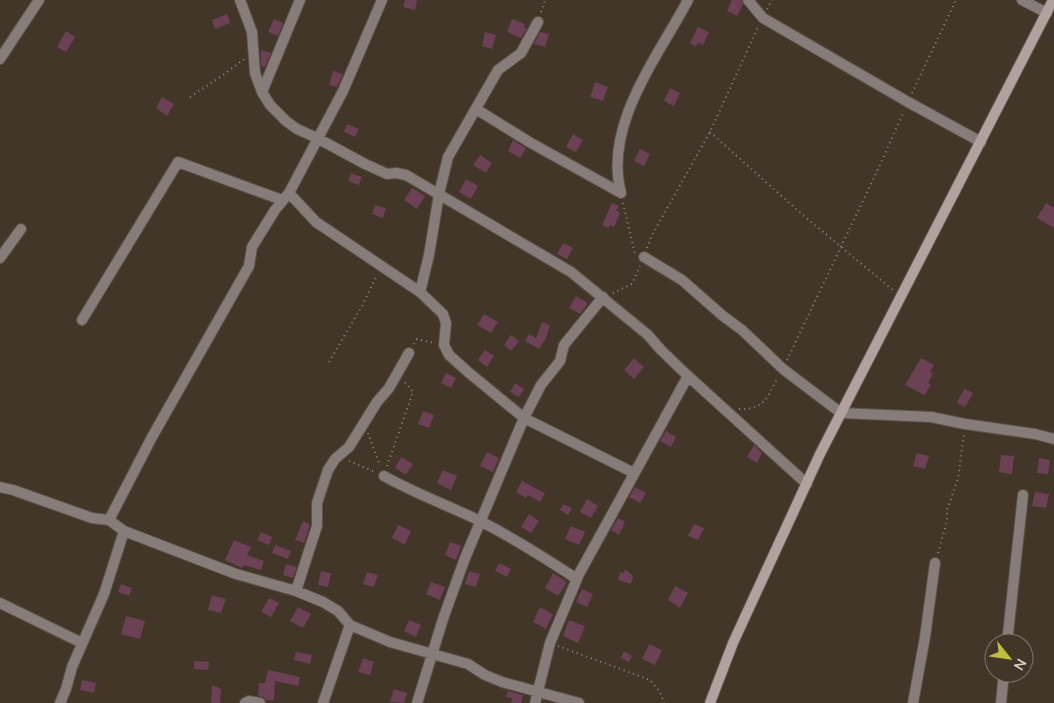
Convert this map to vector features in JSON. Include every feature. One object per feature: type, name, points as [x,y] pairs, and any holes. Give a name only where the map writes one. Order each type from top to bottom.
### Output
[{"type":"main road","points":[[710,703],[733,643],[840,413],[1054,0]]},
{"type":"street","points":[[0,59],[39,0]]},
{"type":"street","points":[[240,0],[252,32],[255,73],[262,92],[270,105],[286,121],[297,129],[387,174],[406,175],[571,272],[648,335],[688,376],[807,484]]},
{"type":"street","points":[[262,92],[300,0]]},
{"type":"street","points":[[109,520],[152,437],[249,266],[252,247],[286,197],[342,91],[382,0]]},
{"type":"street","points":[[621,193],[617,178],[617,162],[619,141],[625,121],[640,84],[688,0]]},
{"type":"street","points":[[748,0],[763,18],[981,142]]},
{"type":"street","points":[[1022,0],[1047,13]]},
{"type":"street","points":[[420,292],[448,157],[498,70],[520,53],[538,22]]},
{"type":"street","points":[[476,109],[531,143],[621,193]]},
{"type":"street","points":[[82,320],[178,162],[286,197],[316,222],[420,292],[443,314],[446,323],[444,345],[449,355],[524,418],[634,473]]},
{"type":"street","points":[[0,258],[4,243],[21,229]]},
{"type":"street","points":[[639,258],[682,280],[742,330],[783,368],[840,413],[931,417],[1035,434],[1054,439]]},
{"type":"street","points":[[417,703],[464,558],[524,418],[541,385],[560,361],[564,345],[603,297]]},
{"type":"street","points":[[296,591],[317,526],[317,503],[328,470],[335,459],[349,447],[409,353]]},
{"type":"street","points":[[535,703],[550,643],[577,579],[688,376]]},
{"type":"street","points":[[384,476],[480,521],[577,579]]},
{"type":"street","points":[[0,487],[92,518],[109,520],[124,531],[236,574],[296,591],[323,602],[338,611],[350,625],[390,642],[468,664],[484,676],[502,682],[579,703]]},
{"type":"street","points":[[1008,633],[1023,494]]},
{"type":"street","points":[[60,703],[72,667],[104,594],[124,531]]},
{"type":"street","points":[[913,703],[925,637],[935,563]]},
{"type":"street","points":[[0,603],[82,643]]},
{"type":"street","points":[[322,703],[350,625]]},
{"type":"street","points":[[1001,703],[1003,683]]},
{"type":"street","points":[[245,703],[250,701],[260,703]]},
{"type":"path","points":[[538,22],[545,0]]},
{"type":"path","points":[[638,271],[639,258],[710,132],[772,0]]},
{"type":"path","points":[[722,407],[750,409],[764,403],[783,368],[880,165],[956,0]]},
{"type":"path","points":[[190,97],[226,73],[253,51]]},
{"type":"path","points":[[710,132],[901,297]]},
{"type":"path","points":[[603,297],[632,284],[638,271],[639,258],[621,193]]},
{"type":"path","points":[[328,362],[362,306],[382,266]]},
{"type":"path","points":[[409,353],[417,339],[444,345]]},
{"type":"path","points":[[384,476],[413,392],[397,374]]},
{"type":"path","points":[[364,422],[384,476]]},
{"type":"path","points":[[935,563],[947,521],[947,510],[958,479],[965,424]]},
{"type":"path","points":[[339,456],[384,476]]},
{"type":"path","points":[[550,643],[650,680],[660,692],[664,703]]},
{"type":"building","points":[[405,0],[417,0],[415,10],[403,7]]},
{"type":"building","points":[[732,0],[741,0],[743,4],[737,16],[727,11]]},
{"type":"building","points":[[227,14],[230,23],[215,29],[212,20]]},
{"type":"building","points":[[274,19],[283,23],[278,36],[268,32]]},
{"type":"building","points":[[512,19],[525,24],[524,28],[527,28],[521,38],[507,32]]},
{"type":"building","points":[[698,27],[709,32],[703,45],[698,43],[696,47],[690,43]]},
{"type":"building","points":[[66,31],[75,37],[66,52],[57,47]]},
{"type":"building","points":[[485,32],[496,35],[492,49],[482,46]]},
{"type":"building","points":[[540,32],[549,34],[545,47],[534,44]]},
{"type":"building","points":[[261,50],[271,53],[265,67],[261,66]]},
{"type":"building","points":[[333,71],[343,74],[337,87],[329,85]]},
{"type":"building","points":[[595,82],[608,87],[603,101],[590,97]]},
{"type":"building","points":[[670,88],[680,93],[674,106],[664,101]]},
{"type":"building","points":[[162,97],[174,104],[167,116],[156,108]]},
{"type":"building","points":[[347,124],[359,129],[355,137],[344,132]]},
{"type":"building","points":[[573,134],[583,140],[576,152],[566,147]]},
{"type":"building","points":[[513,140],[526,148],[520,158],[508,151]]},
{"type":"building","points":[[640,149],[650,154],[644,166],[634,161]]},
{"type":"building","points":[[480,155],[492,163],[486,173],[473,165]]},
{"type":"building","points":[[351,173],[362,177],[359,185],[348,181]]},
{"type":"building","points":[[466,179],[478,186],[471,199],[459,192]]},
{"type":"building","points":[[412,188],[425,196],[417,209],[404,200]]},
{"type":"building","points":[[612,203],[619,206],[616,211],[620,213],[614,227],[610,225],[608,228],[602,225]]},
{"type":"building","points":[[1046,203],[1054,208],[1054,228],[1037,218]]},
{"type":"building","points":[[375,205],[386,208],[383,218],[372,214]]},
{"type":"building","points":[[563,243],[573,248],[567,259],[557,254]]},
{"type":"building","points":[[576,296],[588,303],[580,314],[569,308]]},
{"type":"building","points":[[484,314],[498,322],[491,333],[477,325]]},
{"type":"building","points":[[542,322],[550,325],[546,338],[539,349],[525,341],[529,334],[536,338]]},
{"type":"building","points":[[511,335],[519,341],[511,351],[504,345]]},
{"type":"building","points":[[485,350],[494,356],[487,367],[478,360]]},
{"type":"building","points":[[634,358],[644,367],[634,379],[624,370]]},
{"type":"building","points":[[921,358],[934,365],[930,372],[933,374],[928,383],[931,384],[925,395],[905,385]]},
{"type":"building","points":[[446,373],[456,378],[451,388],[441,383]]},
{"type":"building","points":[[515,383],[524,389],[519,397],[510,392]]},
{"type":"building","points":[[964,389],[973,393],[965,407],[957,403]]},
{"type":"building","points":[[423,411],[434,415],[429,428],[418,424]]},
{"type":"building","points":[[666,431],[676,437],[671,447],[660,441]]},
{"type":"building","points":[[754,445],[762,453],[757,463],[747,457]]},
{"type":"building","points":[[487,452],[499,458],[493,472],[480,466]]},
{"type":"building","points":[[917,453],[929,456],[925,469],[913,466]]},
{"type":"building","points":[[1001,455],[1014,456],[1012,474],[999,472]]},
{"type":"building","points":[[401,457],[413,464],[406,475],[395,468]]},
{"type":"building","points":[[1039,458],[1050,460],[1048,474],[1037,473]]},
{"type":"building","points":[[443,470],[457,476],[451,490],[437,483]]},
{"type":"building","points":[[522,481],[545,493],[540,502],[528,495],[526,498],[516,492]]},
{"type":"building","points":[[635,487],[646,493],[640,503],[629,497]]},
{"type":"building","points":[[1035,492],[1049,494],[1046,508],[1032,506]]},
{"type":"building","points":[[587,499],[598,506],[591,518],[580,512]]},
{"type":"building","points":[[563,504],[572,508],[568,515],[560,510]]},
{"type":"building","points":[[529,514],[539,521],[531,533],[521,527]]},
{"type":"building","points":[[618,518],[625,522],[619,535],[611,530]]},
{"type":"building","points":[[303,521],[310,524],[304,543],[295,540]]},
{"type":"building","points":[[694,524],[704,528],[698,540],[688,536]]},
{"type":"building","points":[[398,525],[411,531],[405,545],[392,538]]},
{"type":"building","points":[[571,526],[585,532],[579,545],[565,539]]},
{"type":"building","points":[[261,532],[272,537],[269,545],[257,540]]},
{"type":"building","points":[[234,540],[251,547],[247,555],[264,561],[261,570],[244,565],[242,568],[225,560]]},
{"type":"building","points":[[450,542],[461,546],[456,560],[445,555]]},
{"type":"building","points":[[275,545],[291,551],[288,559],[272,553]]},
{"type":"building","points":[[499,563],[511,569],[507,577],[495,571]]},
{"type":"building","points":[[286,564],[297,567],[293,578],[283,575]]},
{"type":"building","points":[[625,569],[633,576],[631,584],[618,580],[620,572],[624,573]]},
{"type":"building","points":[[321,571],[331,573],[328,587],[318,585]]},
{"type":"building","points":[[469,571],[480,574],[476,587],[465,584]]},
{"type":"building","points":[[367,572],[378,575],[374,587],[363,584]]},
{"type":"building","points":[[553,573],[567,582],[558,596],[545,588]]},
{"type":"building","points":[[431,582],[445,587],[440,600],[426,594]]},
{"type":"building","points":[[121,584],[132,588],[129,596],[118,592]]},
{"type":"building","points":[[675,586],[688,593],[680,608],[668,600]]},
{"type":"building","points":[[582,589],[593,594],[587,607],[576,602]]},
{"type":"building","points":[[212,595],[226,599],[221,613],[208,610]]},
{"type":"building","points":[[269,598],[279,603],[271,617],[261,612]]},
{"type":"building","points":[[298,607],[311,614],[303,628],[290,621]]},
{"type":"building","points":[[540,607],[553,614],[546,629],[533,622]]},
{"type":"building","points":[[126,616],[145,621],[140,639],[121,634]]},
{"type":"building","points":[[409,620],[421,625],[416,637],[404,631]]},
{"type":"building","points":[[569,620],[585,626],[578,643],[563,636]]},
{"type":"building","points":[[649,644],[662,650],[655,665],[642,659]]},
{"type":"building","points":[[624,651],[632,656],[629,662],[621,658]]},
{"type":"building","points":[[296,652],[312,655],[310,664],[294,660]]},
{"type":"building","points":[[363,658],[374,662],[370,675],[358,672]]},
{"type":"building","points":[[194,661],[209,662],[208,670],[194,669]]},
{"type":"building","points":[[268,670],[300,677],[298,686],[275,681],[274,700],[266,700],[264,697],[258,696],[259,683],[265,683]]},
{"type":"building","points":[[82,680],[96,683],[94,693],[80,690]]},
{"type":"building","points":[[212,685],[221,689],[220,703],[211,703]]},
{"type":"building","points":[[394,689],[407,693],[404,703],[390,702]]},
{"type":"building","points":[[508,691],[523,695],[521,703],[511,703],[512,698],[506,697]]}]
